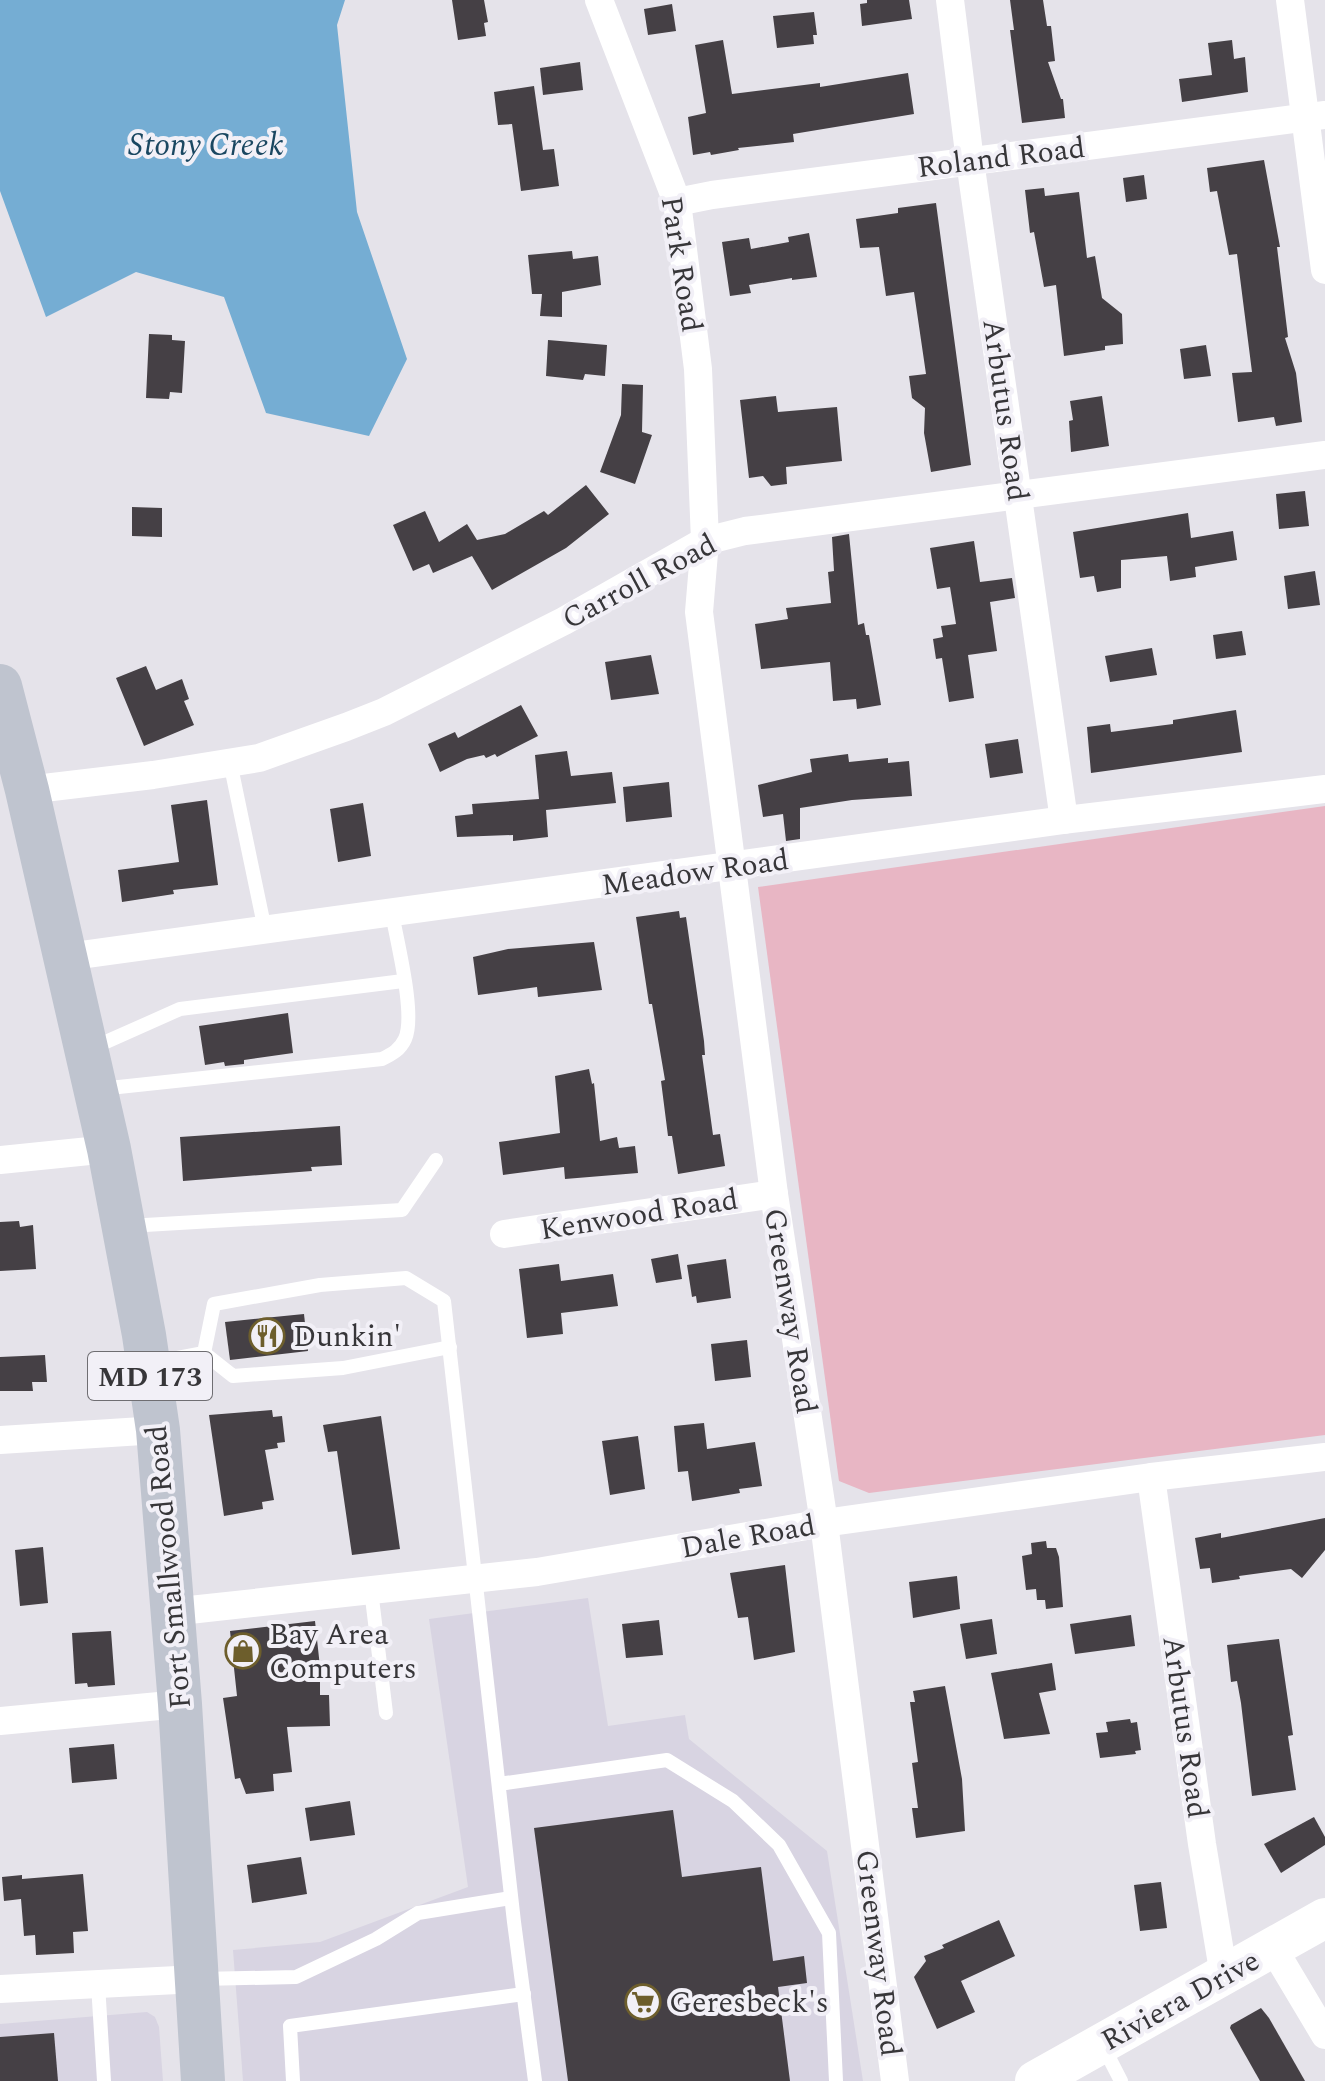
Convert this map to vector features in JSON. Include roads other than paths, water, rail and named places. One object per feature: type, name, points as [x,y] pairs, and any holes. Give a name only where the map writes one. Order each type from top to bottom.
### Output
[{"type":"main road","name":"Fort Smallwood Road","points":[[0,686],[27,790],[109,1149],[149,1364],[158,1430],[180,1704],[203,2081]]},
{"type":"street","name":"Park Road","points":[[599,0],[677,202],[698,369],[705,541]]},
{"type":"street","name":"Arbutus Road","points":[[950,0],[1064,820]]},
{"type":"street","points":[[1290,0],[1315,116],[1325,270]]},
{"type":"street","name":"Roland Road","points":[[677,202],[1315,116]]},
{"type":"street","name":"Carroll Road","points":[[27,790],[259,758],[384,712],[564,621],[705,541],[745,531],[1325,455]]},
{"type":"street","name":"Greenway Road","points":[[705,541],[699,612],[774,1194],[824,1523],[895,2081]]},
{"type":"street","name":"Meadow Road","points":[[66,957],[1064,820],[1325,789]]},
{"type":"street","points":[[0,1160],[109,1149]]},
{"type":"street","name":"Kenwood Road","points":[[504,1234],[774,1194]]},
{"type":"street","points":[[0,1440],[158,1430]]},
{"type":"street","name":"Dale Road","points":[[171,1612],[537,1572],[824,1523],[1151,1477],[1325,1457]]},
{"type":"street","name":"Arbutus Road","points":[[1151,1477],[1202,1844],[1224,1976]]},
{"type":"street","points":[[0,1721],[180,1704]]},
{"type":"street","name":"Riviera Drive","points":[[1035,2081],[1325,1918]]},
{"type":"street","points":[[1273,1948],[1325,2035]]},
{"type":"street","points":[[0,1989],[197,1979]]},
{"type":"lane","points":[[230,762],[265,930]]},
{"type":"lane","points":[[91,1070],[301,1068],[382,1059],[398,1051],[411,1022],[392,913]]},
{"type":"lane","points":[[91,1070],[180,1009],[403,981]]},
{"type":"lane","points":[[124,1226],[402,1210],[436,1160]]},
{"type":"lane","points":[[204,1353],[214,1304],[320,1285],[406,1278],[444,1301],[511,1898],[535,2081]]},
{"type":"lane","points":[[149,1364],[204,1353],[233,1376],[343,1368],[450,1347]]},
{"type":"lane","points":[[371,1590],[386,1713]]},
{"type":"lane","points":[[499,1784],[667,1760],[733,1801],[779,1845],[829,1933],[836,2081]]},
{"type":"lane","points":[[197,1979],[296,1977],[376,1939],[418,1913],[511,1898]]},
{"type":"lane","points":[[98,1984],[104,2081]]},
{"type":"lane","points":[[293,2081],[290,2026],[524,1994]]},
{"type":"lane","points":[[1101,2044],[1121,2081]]},
{"type":"water","name":"Stony Creek","points":[[0,0],[345,0],[337,25],[357,212],[407,359],[369,436],[266,413],[224,297],[136,272],[46,317],[0,191]]},
{"type":"place","name":"Dunkin'","points":[[267,1336]]},
{"type":"place","name":"Bay Area Computers","points":[[243,1651]]},
{"type":"place","name":"Geresbeck's","points":[[643,2002]]}]
